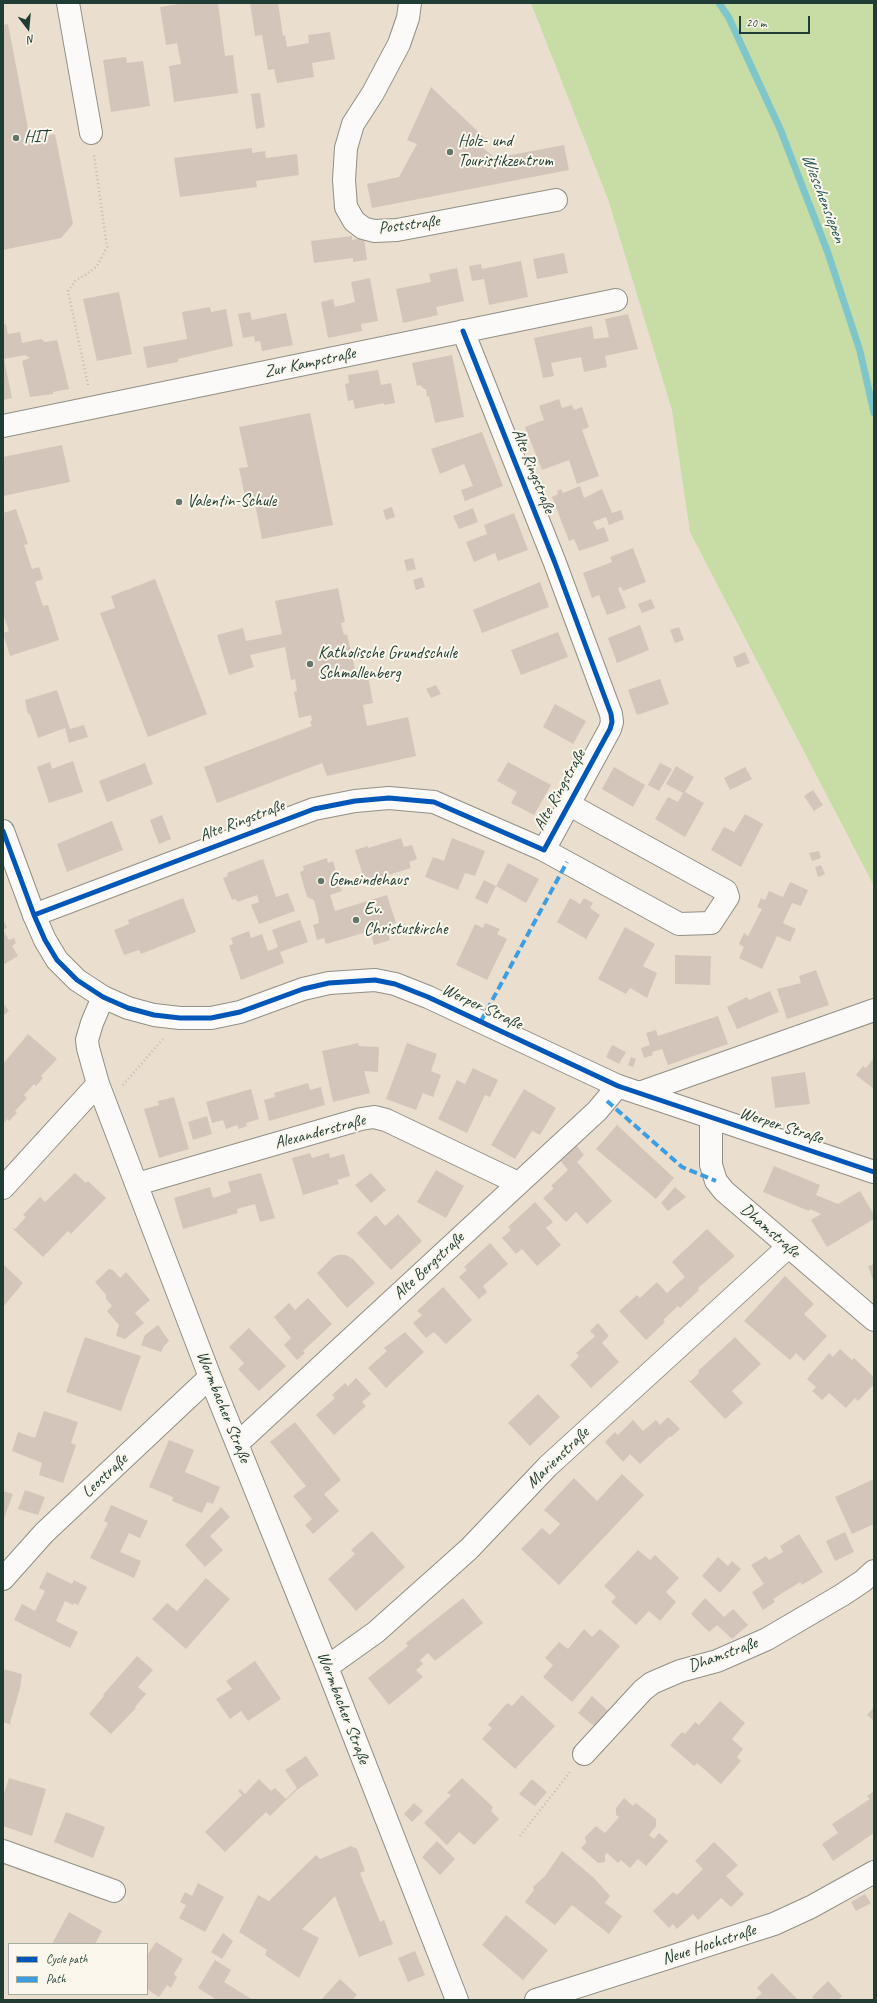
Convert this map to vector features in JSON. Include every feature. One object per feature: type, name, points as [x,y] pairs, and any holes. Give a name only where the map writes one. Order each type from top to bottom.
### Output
[{"type":"street","points":[[68,3],[91,132]]},
{"type":"street","name":"Poststraße","points":[[410,3],[408,18],[399,44],[373,93],[353,124],[346,148],[344,180],[346,207],[354,220],[363,228],[374,231],[397,230],[556,200]]},
{"type":"street","name":"Zur Kampstraße","points":[[3,426],[616,300]]},
{"type":"street","name":"Alte Ringstraße","points":[[463,331],[555,563],[611,714],[612,722],[610,730],[544,850]]},
{"type":"street","name":"Alte Ringstraße","points":[[34,915],[314,809],[355,801],[389,798],[434,802],[544,850],[679,924],[711,923],[728,897],[726,891],[568,804]]},
{"type":"street","points":[[3,830],[34,915],[57,960],[77,980],[103,997]]},
{"type":"street","name":"Werper Straße","points":[[103,997],[128,1008],[154,1015],[180,1018],[211,1018],[240,1012],[303,989],[329,983],[375,980],[396,984],[428,997],[618,1086],[874,1172]]},
{"type":"street","name":"Wormbacher Straße","points":[[103,997],[92,1022],[87,1040],[98,1084],[210,1377],[327,1667],[457,2000]]},
{"type":"street","points":[[640,1093],[874,1010]]},
{"type":"street","points":[[3,1188],[98,1084]]},
{"type":"street","name":"Alte Bergstraße","points":[[238,1444],[596,1111],[618,1086]]},
{"type":"street","name":"Alexanderstraße","points":[[136,1184],[374,1117],[386,1120],[518,1183]]},
{"type":"street","name":"Dhamstraße","points":[[711,1118],[711,1165],[716,1181],[730,1196],[874,1320]]},
{"type":"street","name":"Marienstraße","points":[[327,1667],[376,1632],[469,1549],[548,1466],[788,1247]]},
{"type":"street","name":"Leostraße","points":[[3,1579],[44,1533],[210,1377]]},
{"type":"street","name":"Dhamstraße","points":[[584,1754],[643,1690],[652,1683],[680,1671],[717,1660],[767,1639],[836,1599],[863,1581],[874,1571]]},
{"type":"street","points":[[3,1851],[114,1891]]},
{"type":"street","name":"Neue Hochstraße","points":[[536,2000],[774,1924],[811,1907],[874,1872]]},
{"type":"path","points":[[91,132],[107,247],[97,266],[76,280],[68,291],[93,408]]},
{"type":"path","points":[[106,1105],[180,1018]]},
{"type":"path","points":[[520,1836],[584,1754]]},
{"type":"green space","points":[[531,3],[874,3],[874,886],[690,532],[672,410],[608,199]]},
{"type":"building","points":[[185,3],[218,3],[225,56],[233,55],[238,93],[174,102],[169,66],[181,64],[177,43],[166,45],[160,7]]},
{"type":"building","points":[[250,3],[278,3],[283,36],[285,35],[287,47],[309,43],[308,35],[330,32],[335,59],[312,63],[314,77],[277,83],[274,69],[268,70],[262,35],[255,36]]},
{"type":"building","name":"HIT","points":[[8,24],[30,139],[55,134],[73,224],[61,238],[3,250],[3,25]]},
{"type":"building","points":[[126,57],[127,63],[143,61],[150,106],[111,112],[103,60]]},
{"type":"building","name":"Holz- und Touristikzentrum","points":[[431,87],[489,142],[481,146],[495,158],[564,145],[569,170],[372,208],[367,184],[399,177],[417,144],[407,140]]},
{"type":"building","points":[[260,93],[265,127],[256,129],[251,94]]},
{"type":"building","points":[[252,148],[252,153],[265,151],[266,158],[297,154],[299,175],[256,181],[257,187],[180,197],[174,158]]},
{"type":"building","points":[[352,236],[352,240],[364,238],[367,260],[353,262],[353,258],[314,263],[311,241]]},
{"type":"building","points":[[564,253],[568,273],[537,279],[533,259]]},
{"type":"building","points":[[521,261],[528,297],[489,305],[484,279],[472,281],[469,266],[481,264],[482,269]]},
{"type":"building","points":[[457,268],[464,301],[436,307],[438,315],[403,323],[396,289],[431,282],[429,274]]},
{"type":"building","points":[[370,278],[378,321],[361,324],[362,331],[328,338],[321,302],[333,299],[335,307],[355,302],[351,282]]},
{"type":"building","points":[[119,292],[132,354],[97,361],[83,299]]},
{"type":"building","points":[[210,307],[211,312],[226,309],[233,346],[178,359],[178,362],[147,368],[143,347],[187,339],[182,312]]},
{"type":"building","points":[[250,312],[252,320],[286,313],[293,345],[262,351],[260,341],[255,342],[254,336],[243,338],[238,314]]},
{"type":"building","points":[[628,314],[638,349],[605,356],[607,367],[584,372],[581,357],[551,363],[554,376],[543,378],[534,338],[592,326],[594,339],[609,337],[605,319]]},
{"type":"building","points":[[6,324],[8,334],[20,332],[22,343],[41,339],[45,342],[57,340],[69,389],[53,392],[53,394],[30,397],[22,361],[30,358],[25,355],[4,359],[12,398],[3,400],[3,325]]},
{"type":"building","points":[[452,355],[464,417],[435,423],[429,396],[427,397],[426,389],[420,385],[417,386],[412,363]]},
{"type":"building","points":[[378,370],[381,385],[391,383],[395,403],[384,405],[384,403],[355,409],[353,400],[348,401],[345,384],[349,383],[348,375]]},
{"type":"building","points":[[559,399],[562,408],[572,405],[574,410],[582,407],[589,427],[582,430],[599,476],[577,484],[569,460],[542,470],[525,427],[544,420],[539,406]]},
{"type":"building","points":[[310,413],[333,525],[262,539],[254,499],[246,501],[239,468],[248,467],[239,427]]},
{"type":"building","points":[[482,432],[503,486],[465,501],[461,490],[473,486],[464,464],[440,474],[431,449]]},
{"type":"building","points":[[62,445],[70,482],[3,496],[3,457]]},
{"type":"building","points":[[580,486],[584,498],[602,489],[612,513],[621,510],[624,519],[609,525],[606,517],[593,522],[597,530],[604,527],[609,541],[579,551],[574,539],[569,541],[552,497],[558,494],[557,491],[561,489],[563,493]]},
{"type":"building","points":[[392,507],[395,517],[386,520],[383,510]]},
{"type":"building","points":[[473,508],[478,522],[459,529],[453,516]]},
{"type":"building","points":[[16,509],[28,544],[24,545],[32,569],[39,567],[43,579],[35,582],[43,606],[48,605],[59,640],[10,656],[3,633],[9,631],[3,614],[3,513]]},
{"type":"building","points":[[514,513],[528,550],[498,561],[495,553],[474,562],[466,542],[487,534],[484,525]]},
{"type":"building","points":[[633,548],[646,582],[623,591],[621,587],[618,588],[626,608],[607,615],[599,595],[592,598],[583,573],[612,562],[610,557]]},
{"type":"building","points":[[413,558],[416,569],[407,571],[404,560]]},
{"type":"building","points":[[422,577],[425,587],[416,590],[413,580]]},
{"type":"building","points":[[155,579],[207,714],[148,737],[100,613],[115,608],[111,596]]},
{"type":"building","points":[[540,582],[549,607],[482,633],[473,610]]},
{"type":"building","points":[[338,588],[345,622],[341,623],[344,635],[347,634],[357,678],[368,676],[373,703],[363,705],[367,726],[408,717],[416,756],[327,776],[322,763],[217,803],[204,767],[312,726],[310,722],[312,720],[311,715],[299,718],[294,692],[297,691],[295,679],[291,680],[285,647],[250,655],[254,667],[229,675],[217,635],[243,628],[246,641],[282,634],[275,601]]},
{"type":"building","points":[[651,599],[655,608],[642,613],[638,604]]},
{"type":"building","points":[[640,625],[649,650],[617,663],[608,638]]},
{"type":"building","points":[[679,627],[684,640],[675,643],[670,630]]},
{"type":"building","points":[[558,632],[568,657],[521,675],[511,650]]},
{"type":"building","points":[[745,652],[750,663],[737,668],[733,657]]},
{"type":"building","points":[[660,679],[669,704],[637,715],[628,690]]},
{"type":"building","points":[[436,685],[441,694],[431,698],[426,689]]},
{"type":"building","points":[[57,690],[70,729],[84,725],[88,737],[69,743],[65,728],[38,738],[30,714],[28,714],[25,700]]},
{"type":"building","points":[[555,704],[586,721],[573,744],[543,727]]},
{"type":"building","points":[[73,761],[83,792],[49,803],[37,767],[50,762],[52,769]]},
{"type":"building","points":[[508,762],[551,785],[534,815],[511,803],[517,792],[497,781]]},
{"type":"building","points":[[145,763],[153,784],[107,802],[99,781]]},
{"type":"building","points":[[660,763],[672,769],[659,791],[648,785]]},
{"type":"building","points":[[676,766],[694,777],[685,792],[704,803],[685,837],[655,819],[668,797],[678,802],[683,793],[666,784]]},
{"type":"building","points":[[614,767],[645,785],[633,807],[602,789]]},
{"type":"building","points":[[745,767],[752,779],[730,790],[724,778]]},
{"type":"building","points":[[813,790],[823,805],[814,811],[804,796]]},
{"type":"building","points":[[745,814],[763,824],[741,867],[711,850],[724,827],[734,832]]},
{"type":"building","points":[[162,815],[171,839],[159,844],[150,820]]},
{"type":"building","points":[[112,821],[123,850],[67,872],[57,844]]},
{"type":"building","points":[[401,838],[404,847],[412,845],[417,859],[409,862],[411,868],[365,882],[355,850],[368,846],[368,848]]},
{"type":"building","points":[[452,838],[485,851],[475,876],[465,873],[458,890],[425,877],[433,857],[444,861]]},
{"type":"building","points":[[819,851],[821,858],[812,861],[809,853]]},
{"type":"building","name":"Ev. Christuskirche","points":[[327,858],[328,863],[333,861],[342,891],[330,895],[335,911],[387,895],[396,923],[386,926],[390,940],[374,945],[370,931],[326,944],[324,938],[317,940],[313,925],[319,923],[314,900],[307,897],[300,872],[304,870],[303,866]]},
{"type":"building","points":[[263,859],[276,897],[288,893],[295,911],[259,924],[251,905],[259,902],[257,895],[237,902],[236,899],[232,900],[223,878],[228,876],[227,873]]},
{"type":"building","points":[[508,863],[539,879],[526,903],[496,886]]},
{"type":"building","points":[[821,865],[825,874],[818,877],[815,867]]},
{"type":"building","points":[[484,880],[496,886],[487,904],[475,898]]},
{"type":"building","points":[[790,882],[808,890],[801,906],[792,903],[783,923],[796,929],[790,942],[777,936],[762,969],[739,958],[744,947],[739,944],[744,933],[748,936],[762,909],[757,907],[761,898],[765,900],[769,891],[783,897]]},
{"type":"building","points":[[183,898],[196,932],[141,954],[139,950],[124,955],[114,930],[129,924],[128,920]]},
{"type":"building","points":[[570,898],[580,904],[584,898],[593,903],[590,908],[600,915],[586,939],[557,922]]},
{"type":"building","points":[[3,920],[7,928],[3,930]]},
{"type":"building","points":[[300,920],[308,942],[280,952],[284,963],[241,980],[229,946],[233,944],[231,938],[249,931],[251,938],[262,934],[268,951],[278,947],[272,930]]},
{"type":"building","points":[[485,923],[500,929],[497,934],[507,939],[487,980],[456,965],[475,924],[483,928]]},
{"type":"building","points":[[625,927],[655,944],[643,966],[657,973],[647,998],[630,988],[626,994],[598,979]]},
{"type":"building","points":[[3,930],[9,940],[14,938],[16,943],[12,946],[18,956],[3,965]]},
{"type":"building","points":[[675,955],[711,956],[710,985],[675,984]]},
{"type":"building","points":[[816,970],[829,1005],[787,1019],[777,989],[801,983],[799,976]]},
{"type":"building","points":[[770,991],[779,1012],[737,1029],[727,1007],[747,997],[749,1000]]},
{"type":"building","points":[[3,1003],[9,1011],[3,1016]]},
{"type":"building","points":[[718,1016],[728,1044],[668,1065],[662,1049],[652,1052],[653,1055],[644,1058],[641,1048],[650,1045],[646,1033],[656,1030],[658,1036]]},
{"type":"building","points":[[28,1034],[57,1059],[41,1076],[43,1078],[36,1086],[34,1084],[24,1095],[27,1098],[15,1111],[17,1113],[9,1121],[7,1119],[3,1124],[3,1064]]},
{"type":"building","points":[[358,1043],[359,1046],[379,1047],[378,1072],[364,1071],[370,1093],[333,1102],[322,1051]]},
{"type":"building","points":[[407,1043],[437,1054],[431,1071],[441,1075],[433,1097],[423,1093],[416,1110],[386,1099]]},
{"type":"building","points":[[612,1045],[626,1052],[619,1064],[606,1057]]},
{"type":"building","points":[[631,1057],[636,1059],[633,1067],[628,1065]]},
{"type":"building","points":[[874,1058],[874,1089],[856,1075],[863,1066],[866,1068]]},
{"type":"building","points":[[473,1068],[498,1080],[490,1097],[485,1095],[467,1133],[438,1119],[457,1080],[465,1084]]},
{"type":"building","points":[[805,1072],[810,1104],[775,1108],[771,1077]]},
{"type":"building","points":[[308,1083],[310,1090],[321,1087],[325,1105],[269,1121],[264,1100],[275,1097],[274,1093]]},
{"type":"building","points":[[251,1089],[259,1119],[246,1123],[247,1126],[239,1129],[237,1125],[226,1129],[223,1120],[212,1123],[206,1102]]},
{"type":"building","points":[[524,1089],[556,1108],[540,1135],[532,1131],[515,1159],[491,1145]]},
{"type":"building","points":[[174,1097],[189,1149],[159,1158],[144,1109],[159,1105],[158,1101]]},
{"type":"building","points":[[207,1116],[212,1134],[193,1140],[188,1122]]},
{"type":"building","points":[[617,1125],[674,1178],[656,1199],[596,1149]]},
{"type":"building","points":[[576,1145],[584,1155],[577,1162],[612,1201],[587,1224],[576,1212],[566,1222],[543,1198],[554,1188],[551,1186],[568,1170],[560,1160]]},
{"type":"building","points":[[310,1153],[312,1158],[329,1153],[330,1158],[344,1154],[350,1176],[337,1180],[339,1184],[303,1195],[292,1158]]},
{"type":"building","points":[[774,1166],[820,1185],[816,1195],[838,1204],[860,1191],[874,1215],[874,1219],[827,1247],[811,1220],[821,1214],[810,1209],[809,1211],[763,1192]]},
{"type":"building","points":[[436,1170],[464,1186],[446,1218],[417,1202]]},
{"type":"building","points":[[75,1173],[86,1183],[88,1181],[106,1198],[71,1234],[68,1231],[43,1257],[11,1227],[15,1229],[26,1217],[23,1215],[40,1197],[45,1202]]},
{"type":"building","points":[[261,1173],[275,1218],[260,1222],[255,1204],[237,1209],[238,1213],[183,1229],[174,1198],[210,1187],[213,1198],[231,1192],[228,1182]]},
{"type":"building","points":[[371,1173],[386,1190],[371,1203],[355,1185]]},
{"type":"building","points":[[675,1187],[686,1197],[668,1211],[661,1203]]},
{"type":"building","points":[[535,1202],[553,1222],[546,1228],[561,1245],[537,1266],[522,1249],[516,1254],[502,1238],[511,1230],[508,1227]]},
{"type":"building","points":[[398,1214],[422,1241],[391,1270],[357,1233],[376,1215],[385,1226]]},
{"type":"building","points":[[707,1229],[735,1256],[698,1288],[699,1290],[680,1308],[678,1306],[663,1320],[665,1322],[646,1340],[619,1311],[637,1295],[640,1298],[657,1282],[667,1293],[685,1277],[672,1262]]},
{"type":"building","points":[[490,1243],[508,1264],[483,1286],[487,1292],[479,1299],[459,1277],[467,1270],[464,1267]]},
{"type":"building","points":[[338,1255],[346,1255],[353,1259],[375,1283],[347,1308],[317,1273],[333,1257]]},
{"type":"building","points":[[3,1264],[23,1283],[3,1307]]},
{"type":"building","points":[[874,1264],[874,1283],[868,1266]]},
{"type":"building","points":[[109,1269],[113,1270],[120,1278],[126,1272],[150,1300],[135,1313],[144,1323],[125,1339],[116,1336],[119,1325],[107,1311],[112,1306],[106,1299],[106,1295],[95,1282]]},
{"type":"building","points":[[785,1276],[814,1304],[804,1314],[827,1336],[804,1361],[796,1353],[790,1360],[744,1321]]},
{"type":"building","points":[[443,1287],[472,1320],[446,1344],[434,1332],[426,1338],[413,1323],[422,1315],[417,1311]]},
{"type":"building","points":[[308,1298],[332,1324],[303,1351],[305,1353],[297,1360],[284,1345],[291,1338],[274,1317],[289,1303],[295,1310]]},
{"type":"building","points":[[598,1323],[609,1336],[602,1343],[619,1362],[591,1388],[570,1365],[579,1356],[576,1353],[595,1336],[590,1331]]},
{"type":"building","points":[[158,1325],[169,1341],[161,1352],[141,1345],[145,1335]]},
{"type":"building","points":[[249,1328],[286,1366],[259,1391],[238,1369],[244,1363],[229,1347]]},
{"type":"building","points":[[405,1332],[424,1352],[386,1388],[368,1368],[387,1351],[384,1348]]},
{"type":"building","points":[[85,1337],[141,1356],[121,1411],[66,1392]]},
{"type":"building","points":[[735,1337],[761,1364],[732,1391],[743,1403],[725,1419],[688,1380],[691,1381],[699,1373],[698,1371]]},
{"type":"building","points":[[840,1349],[852,1360],[854,1358],[874,1377],[874,1384],[858,1401],[855,1398],[846,1408],[829,1393],[822,1400],[812,1391],[816,1387],[807,1379],[829,1353],[833,1357]]},
{"type":"building","points":[[356,1378],[371,1394],[362,1402],[366,1406],[334,1435],[316,1415],[335,1398],[332,1395],[345,1383],[348,1386]]},
{"type":"building","points":[[538,1394],[560,1417],[530,1446],[508,1423]]},
{"type":"building","points":[[44,1411],[78,1422],[71,1443],[76,1445],[63,1483],[39,1475],[42,1463],[12,1451],[18,1432],[35,1438]]},
{"type":"building","points":[[668,1417],[680,1429],[671,1437],[670,1436],[640,1464],[630,1454],[623,1462],[605,1442],[615,1432],[618,1435],[633,1420],[643,1431],[656,1420],[660,1425]]},
{"type":"building","points":[[295,1422],[341,1480],[324,1494],[339,1511],[313,1534],[305,1525],[312,1519],[293,1496],[306,1486],[270,1442]]},
{"type":"building","points":[[169,1440],[194,1450],[185,1472],[220,1487],[213,1504],[207,1502],[202,1513],[172,1501],[173,1497],[149,1487]]},
{"type":"building","points":[[622,1474],[644,1495],[559,1585],[521,1549],[542,1528],[550,1535],[560,1524],[544,1510],[574,1478],[597,1501]]},
{"type":"building","points":[[874,1479],[874,1524],[852,1534],[835,1497]]},
{"type":"building","points":[[25,1490],[45,1497],[38,1515],[18,1509]]},
{"type":"building","points":[[3,1491],[13,1494],[3,1521]]},
{"type":"building","points":[[111,1505],[148,1521],[140,1538],[129,1533],[120,1552],[141,1561],[134,1578],[90,1558],[108,1523],[104,1521]]},
{"type":"building","points":[[221,1507],[230,1517],[210,1536],[223,1550],[205,1567],[185,1545]]},
{"type":"building","points":[[372,1531],[405,1567],[356,1611],[328,1579],[355,1554],[351,1550]]},
{"type":"building","points":[[845,1532],[854,1552],[835,1561],[826,1541]]},
{"type":"building","points":[[799,1534],[823,1572],[802,1585],[800,1582],[773,1599],[775,1602],[763,1610],[752,1592],[764,1584],[751,1565],[766,1556],[769,1560],[783,1552],[780,1546]]},
{"type":"building","points":[[638,1550],[650,1560],[655,1555],[679,1578],[666,1592],[676,1602],[660,1621],[649,1611],[636,1625],[611,1602],[616,1597],[604,1586]]},
{"type":"building","points":[[718,1557],[728,1566],[732,1561],[741,1569],[720,1593],[702,1576]]},
{"type":"building","points":[[47,1572],[72,1584],[74,1580],[87,1587],[78,1605],[74,1603],[73,1605],[65,1601],[56,1621],[78,1632],[70,1648],[14,1620],[22,1604],[35,1611],[45,1591],[39,1588]]},
{"type":"building","points":[[206,1578],[230,1599],[186,1649],[152,1619],[167,1603],[177,1611]]},
{"type":"building","points":[[463,1598],[483,1623],[435,1661],[428,1653],[420,1660],[423,1664],[416,1670],[423,1677],[389,1705],[368,1678],[408,1646],[406,1643]]},
{"type":"building","points":[[705,1598],[724,1617],[733,1609],[748,1625],[732,1639],[717,1625],[709,1632],[691,1614]]},
{"type":"building","points":[[584,1629],[592,1637],[600,1629],[620,1646],[572,1702],[543,1677],[553,1665],[545,1658],[559,1642],[568,1649]]},
{"type":"building","points":[[137,1656],[153,1670],[138,1687],[146,1694],[135,1707],[136,1708],[111,1734],[89,1714],[104,1696],[103,1695]]},
{"type":"building","points":[[255,1661],[281,1699],[248,1721],[241,1711],[230,1719],[216,1699],[232,1689],[226,1681]]},
{"type":"building","points":[[3,1669],[22,1674],[20,1688],[10,1723],[12,1725],[3,1722]]},
{"type":"building","points":[[522,1695],[555,1726],[515,1769],[482,1739],[492,1728],[488,1725],[507,1703],[512,1706]]},
{"type":"building","points":[[592,1696],[608,1711],[594,1726],[578,1713]]},
{"type":"building","points":[[720,1701],[745,1723],[732,1739],[743,1749],[737,1757],[741,1761],[721,1784],[697,1763],[694,1766],[670,1745],[682,1732],[685,1734],[695,1722],[699,1725]]},
{"type":"building","points":[[874,1707],[874,1721],[867,1715]]},
{"type":"building","points":[[306,1756],[319,1775],[298,1789],[270,1816],[266,1812],[225,1852],[205,1832],[242,1795],[238,1791],[240,1789],[245,1794],[259,1779],[271,1791],[275,1788],[286,1799],[297,1788],[285,1770]]},
{"type":"building","points":[[9,1778],[46,1789],[32,1836],[3,1826],[3,1797]]},
{"type":"building","points":[[462,1778],[493,1807],[491,1811],[499,1819],[474,1845],[459,1832],[447,1845],[424,1823],[451,1795],[447,1793]]},
{"type":"building","points":[[532,1779],[547,1792],[535,1806],[519,1794]]},
{"type":"building","points":[[874,1791],[874,1833],[833,1861],[822,1844],[838,1833],[832,1824],[870,1799],[867,1796]]},
{"type":"building","points":[[624,1798],[633,1806],[636,1803],[656,1819],[656,1826],[649,1835],[654,1839],[659,1833],[668,1841],[646,1866],[638,1859],[630,1868],[621,1860],[618,1863],[607,1853],[605,1855],[605,1862],[598,1863],[581,1848],[586,1843],[585,1837],[596,1826],[605,1833],[619,1817],[616,1815],[616,1808]]},
{"type":"building","points":[[414,1803],[423,1811],[412,1822],[404,1814]]},
{"type":"building","points":[[66,1812],[105,1827],[93,1858],[54,1842]]},
{"type":"building","points":[[437,1841],[455,1859],[440,1875],[422,1857]]},
{"type":"building","points":[[714,1842],[738,1865],[726,1876],[744,1894],[731,1907],[721,1898],[698,1920],[693,1914],[677,1929],[673,1924],[669,1928],[653,1911],[673,1892],[677,1895],[703,1869],[695,1861]]},
{"type":"building","points":[[351,1846],[357,1849],[365,1871],[360,1873],[380,1922],[384,1920],[393,1944],[359,1957],[335,1896],[302,1929],[319,1938],[299,1978],[265,1955],[267,1950],[239,1932],[258,1895],[269,1901],[316,1855],[320,1859]]},
{"type":"building","points":[[562,1851],[594,1878],[610,1896],[605,1903],[622,1916],[609,1934],[572,1905],[555,1925],[525,1902],[534,1890],[533,1887],[545,1876]]},
{"type":"building","points":[[198,1883],[224,1897],[205,1932],[179,1918],[186,1905],[180,1902],[185,1892],[192,1896]]},
{"type":"building","points":[[865,1894],[871,1903],[856,1911],[851,1902]]},
{"type":"building","points":[[69,1912],[102,1931],[96,1943],[53,1943]]},
{"type":"building","points":[[506,1915],[548,1950],[523,1980],[482,1945]]},
{"type":"building","points":[[223,1933],[233,1941],[222,1959],[211,1952]]},
{"type":"building","points":[[156,1942],[183,1959],[174,1974],[177,1977],[171,1988],[167,1985],[159,1997],[148,1990],[148,1954]]},
{"type":"building","points":[[415,1951],[425,1975],[408,1982],[398,1958]]},
{"type":"building","points":[[215,1960],[231,1970],[224,1982],[253,2000],[213,2000],[214,1998],[198,1988]]},
{"type":"building","points":[[772,1973],[798,2000],[754,2000],[762,1993],[757,1988]]},
{"type":"building","points":[[340,1979],[357,1995],[353,1999],[354,2000],[321,2000]]},
{"type":"building","points":[[828,1981],[842,1996],[838,2000],[815,2000],[812,1997]]},
{"type":"waterway","name":"Wieschensiepen","points":[[719,3],[729,18],[781,131],[828,253],[860,351],[874,413]]},
{"type":"marked path","points":[[481,1021],[567,862]]},
{"type":"marked path","points":[[607,1101],[682,1167],[716,1181]]},
{"type":"cycle path","points":[[34,915],[314,809],[355,801],[389,798],[434,802],[544,850],[610,729],[612,722],[611,714],[555,563],[463,331]]},
{"type":"cycle path","points":[[3,831],[34,915],[45,940],[57,960],[77,980],[103,997],[128,1008],[154,1015],[180,1018],[211,1018],[240,1012],[303,989],[329,983],[375,980],[395,984],[428,997],[618,1086],[874,1172]]},
{"type":"place","name":"HIT","points":[[16,138]]},
{"type":"place","name":"Holz- und Touristikzentrum","points":[[450,152]]},
{"type":"place","name":"Valentin-Schule","points":[[179,502]]},
{"type":"place","name":"Katholische Grundschule Schmallenberg","points":[[310,664]]},
{"type":"place","name":"Gemeindehaus","points":[[321,881]]},
{"type":"place","name":"Ev. Christuskirche","points":[[356,920]]}]
